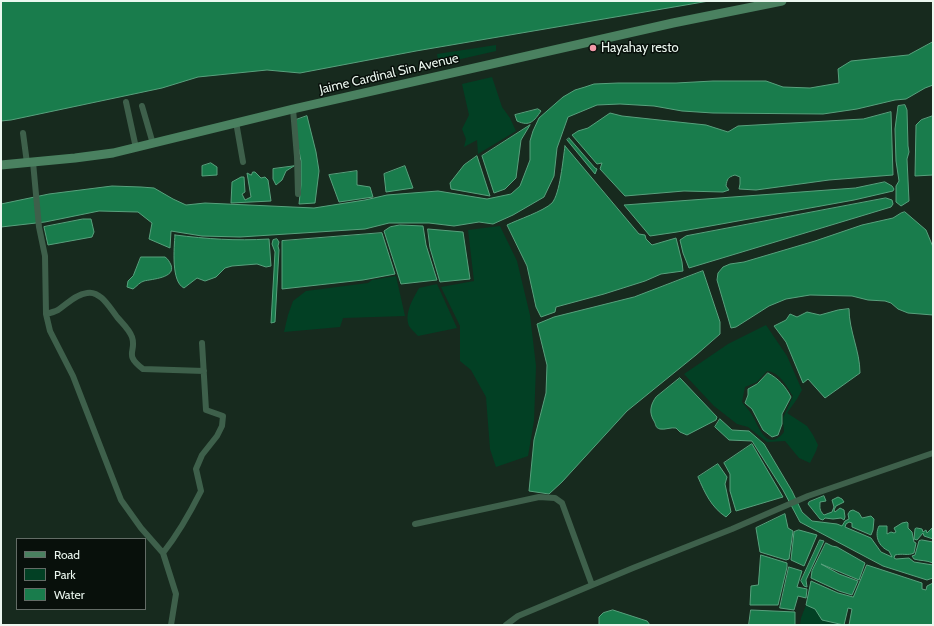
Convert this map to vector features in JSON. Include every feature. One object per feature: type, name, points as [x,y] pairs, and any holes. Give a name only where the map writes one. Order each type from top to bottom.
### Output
[{"type":"main road","name":"Jaime Cardinal Sin Avenue","points":[[1,165],[113,153],[236,122],[666,24],[782,1]]},
{"type":"street","points":[[126,102],[136,148]]},
{"type":"street","points":[[142,106],[153,144]]},
{"type":"street","points":[[293,109],[298,194]]},
{"type":"street","points":[[236,122],[243,162]]},
{"type":"street","points":[[23,133],[37,199],[39,227],[46,256],[46,314],[50,331],[73,376],[121,500],[141,528],[163,554],[176,594],[172,625]]},
{"type":"street","points":[[46,314],[57,310],[78,295],[88,292],[95,293],[109,306],[127,328],[132,337],[132,355],[135,363],[143,369],[204,371]]},
{"type":"street","points":[[163,554],[176,536],[201,491],[196,469],[202,455],[217,436],[222,426],[223,416],[206,410],[202,343]]},
{"type":"street","points":[[506,625],[518,616],[732,529],[808,496],[933,452]]},
{"type":"street","points":[[416,524],[539,497],[555,498],[562,503],[592,585]]},
{"type":"green space","points":[[496,45],[496,51],[439,64],[437,54]]},
{"type":"green space","points":[[492,77],[502,107],[510,118],[516,131],[478,154],[477,140],[464,147],[466,139],[462,129],[469,115],[462,84]]},
{"type":"green space","points":[[500,226],[517,261],[530,315],[536,366],[534,421],[528,456],[496,467],[490,449],[486,397],[471,370],[460,361],[460,326],[441,287],[474,281],[468,230]]},
{"type":"green space","points":[[396,276],[405,316],[343,318],[340,327],[284,332],[293,301],[306,291],[368,283],[372,280]]},
{"type":"green space","points":[[437,284],[457,328],[418,336],[409,326],[408,311],[419,288]]},
{"type":"green space","points":[[766,325],[787,356],[802,390],[787,413],[807,426],[818,445],[810,463],[799,458],[785,441],[767,442],[748,427],[737,424],[714,406],[684,374],[728,344]],"holes":[[[767,371],[772,372],[783,380],[793,396],[783,418],[784,432],[778,438],[773,440],[764,436],[751,413],[742,402],[745,387],[757,382]]]},
{"type":"green space","points":[[806,605],[815,609],[822,620],[849,625],[800,625]]},
{"type":"water","points":[[1,1],[709,1],[416,51],[300,73],[267,70],[198,77],[162,88],[1,121]]},
{"type":"water","points":[[933,42],[933,85],[906,99],[895,100],[857,109],[823,114],[713,113],[682,111],[654,106],[620,104],[597,105],[568,117],[557,148],[554,176],[544,197],[513,215],[493,224],[479,222],[454,226],[429,223],[389,223],[365,229],[240,237],[202,236],[171,231],[170,248],[149,239],[152,223],[138,212],[99,211],[45,222],[1,227],[1,204],[49,194],[112,186],[154,188],[186,205],[205,203],[314,208],[387,195],[438,191],[487,199],[511,194],[520,186],[530,160],[530,141],[539,118],[563,97],[575,90],[594,84],[713,81],[766,81],[783,87],[810,88],[839,83],[838,69],[851,61],[908,55]]},
{"type":"water","points":[[905,105],[907,110],[909,152],[907,159],[909,201],[901,206],[896,202],[896,186],[899,181],[896,161],[895,129],[898,106]]},
{"type":"water","points":[[538,109],[541,111],[531,122],[521,123],[517,121],[515,115]]},
{"type":"water","points":[[891,112],[893,175],[829,180],[756,190],[739,189],[740,177],[735,175],[727,180],[726,186],[729,190],[723,192],[684,191],[625,196],[600,169],[602,163],[597,164],[572,135],[578,131],[588,128],[610,113],[622,116],[706,125],[728,132],[738,126],[863,119]]},
{"type":"water","points":[[307,116],[319,171],[315,203],[299,204],[301,161],[293,121]]},
{"type":"water","points":[[933,116],[933,175],[915,176],[916,125],[921,120]]},
{"type":"water","points":[[530,125],[521,140],[516,178],[505,189],[494,193],[482,156]]},
{"type":"water","points":[[569,138],[597,169],[595,174],[567,140]]},
{"type":"water","points":[[565,146],[639,234],[645,235],[646,239],[652,245],[676,238],[683,271],[661,274],[645,281],[604,294],[556,307],[555,312],[541,317],[536,307],[527,266],[507,225],[537,212],[552,203],[559,184]]},
{"type":"water","points":[[477,156],[490,196],[451,189],[450,183],[464,165]]},
{"type":"water","points":[[211,163],[217,167],[217,175],[202,176],[202,166]]},
{"type":"water","points":[[294,166],[286,171],[282,180],[276,185],[273,179],[273,169]]},
{"type":"water","points":[[405,166],[413,188],[386,192],[384,174]]},
{"type":"water","points":[[357,171],[357,185],[370,187],[373,197],[339,202],[329,175]]},
{"type":"water","points":[[253,172],[261,178],[265,177],[268,180],[271,201],[231,203],[232,182],[241,177],[244,177],[245,192],[242,194],[245,200],[251,197],[247,173],[251,175]]},
{"type":"water","points":[[885,182],[892,186],[894,189],[893,191],[854,200],[650,236],[624,205],[855,188]]},
{"type":"water","points":[[886,198],[892,200],[893,204],[891,207],[689,268],[683,253],[680,240],[686,236]]},
{"type":"water","points":[[905,212],[926,230],[933,247],[933,315],[908,313],[885,301],[868,300],[852,296],[810,295],[786,299],[769,306],[736,327],[731,328],[717,280],[718,273],[723,267],[815,241],[862,225],[893,218]]},
{"type":"water","points":[[83,219],[91,219],[94,232],[92,237],[48,245],[44,227]]},
{"type":"water","points":[[400,225],[423,226],[426,245],[437,280],[401,284],[384,231],[390,227]]},
{"type":"water","points":[[428,229],[463,232],[470,279],[440,282],[430,248]]},
{"type":"water","points":[[382,233],[395,274],[363,280],[282,289],[282,241]]},
{"type":"water","points":[[175,235],[199,238],[245,240],[269,239],[271,266],[266,267],[257,264],[232,266],[225,268],[216,277],[205,281],[197,278],[184,288],[180,285],[175,272]]},
{"type":"water","points":[[277,239],[279,242],[279,250],[275,322],[271,323],[275,252],[272,244],[273,240]]},
{"type":"water","points":[[141,257],[165,257],[170,262],[172,269],[167,275],[140,283],[133,289],[127,287],[128,281],[133,276]]},
{"type":"water","points":[[703,271],[720,322],[720,334],[627,411],[562,482],[549,494],[529,491],[534,440],[546,393],[547,365],[537,324],[554,317],[634,297]]},
{"type":"water","points":[[849,309],[849,317],[860,365],[860,373],[825,398],[808,379],[803,383],[786,342],[774,326],[786,320],[790,314],[797,317],[807,312],[820,315],[838,310]]},
{"type":"water","points":[[768,373],[781,383],[791,397],[782,414],[782,424],[778,435],[772,437],[763,430],[752,409],[745,403],[748,395],[748,389],[757,384]]},
{"type":"water","points":[[680,378],[717,417],[716,420],[687,435],[680,432],[676,428],[657,428],[651,412],[652,403],[656,397]]},
{"type":"water","points":[[720,419],[732,430],[749,431],[764,444],[792,491],[802,512],[812,521],[842,526],[845,521],[849,519],[848,514],[850,511],[853,510],[859,513],[862,518],[871,516],[874,519],[871,535],[852,527],[852,523],[849,522],[845,527],[871,538],[881,552],[892,557],[889,551],[885,549],[878,541],[877,534],[879,526],[887,526],[887,534],[891,532],[894,533],[896,532],[894,528],[907,522],[908,528],[912,532],[914,542],[916,543],[914,553],[895,555],[894,558],[909,558],[914,562],[933,565],[933,578],[927,580],[883,566],[800,522],[783,490],[752,441],[729,440],[715,427]]},
{"type":"water","points":[[752,444],[783,497],[736,511],[730,491],[730,474],[724,463]]},
{"type":"water","points":[[718,464],[727,477],[725,484],[731,512],[726,517],[712,504],[698,477]]},
{"type":"water","points":[[824,496],[826,501],[820,502],[820,509],[822,513],[824,515],[832,512],[834,507],[832,500],[838,497],[844,502],[836,506],[834,510],[835,512],[840,508],[844,510],[844,520],[841,518],[820,519],[808,504],[809,502]]},
{"type":"water","points":[[785,514],[788,528],[793,531],[789,559],[786,560],[760,552],[756,528]]},
{"type":"water","points":[[932,528],[933,539],[924,536],[923,533],[917,540],[914,539],[915,529],[922,529],[923,532],[926,530],[927,533]]},
{"type":"water","points":[[799,530],[817,535],[804,566],[791,560],[794,532]]},
{"type":"water","points":[[820,540],[824,541],[806,580],[807,587],[804,586],[801,581]]},
{"type":"water","points":[[922,540],[933,542],[933,563],[914,559],[912,556],[915,555],[919,541]]},
{"type":"water","points":[[826,543],[837,547],[865,563],[859,580],[821,564],[839,574],[858,581],[852,595],[839,591],[811,578],[812,571]]},
{"type":"water","points":[[761,555],[787,563],[778,605],[750,605],[751,586],[758,585]]},
{"type":"water","points":[[867,565],[922,583],[922,589],[926,590],[927,586],[933,583],[933,625],[849,625],[852,609],[848,608],[844,625],[822,620],[815,609],[806,605],[811,581],[838,593],[853,597]]},
{"type":"water","points":[[789,567],[802,571],[797,587],[807,589],[806,598],[798,596],[794,610],[780,608]]},
{"type":"water","points":[[613,610],[647,621],[650,625],[599,625],[599,617],[603,613]]},
{"type":"water","points":[[751,610],[795,612],[795,625],[749,625]]},
{"type":"place","name":"Hayahay resto","points":[[593,48]]}]
